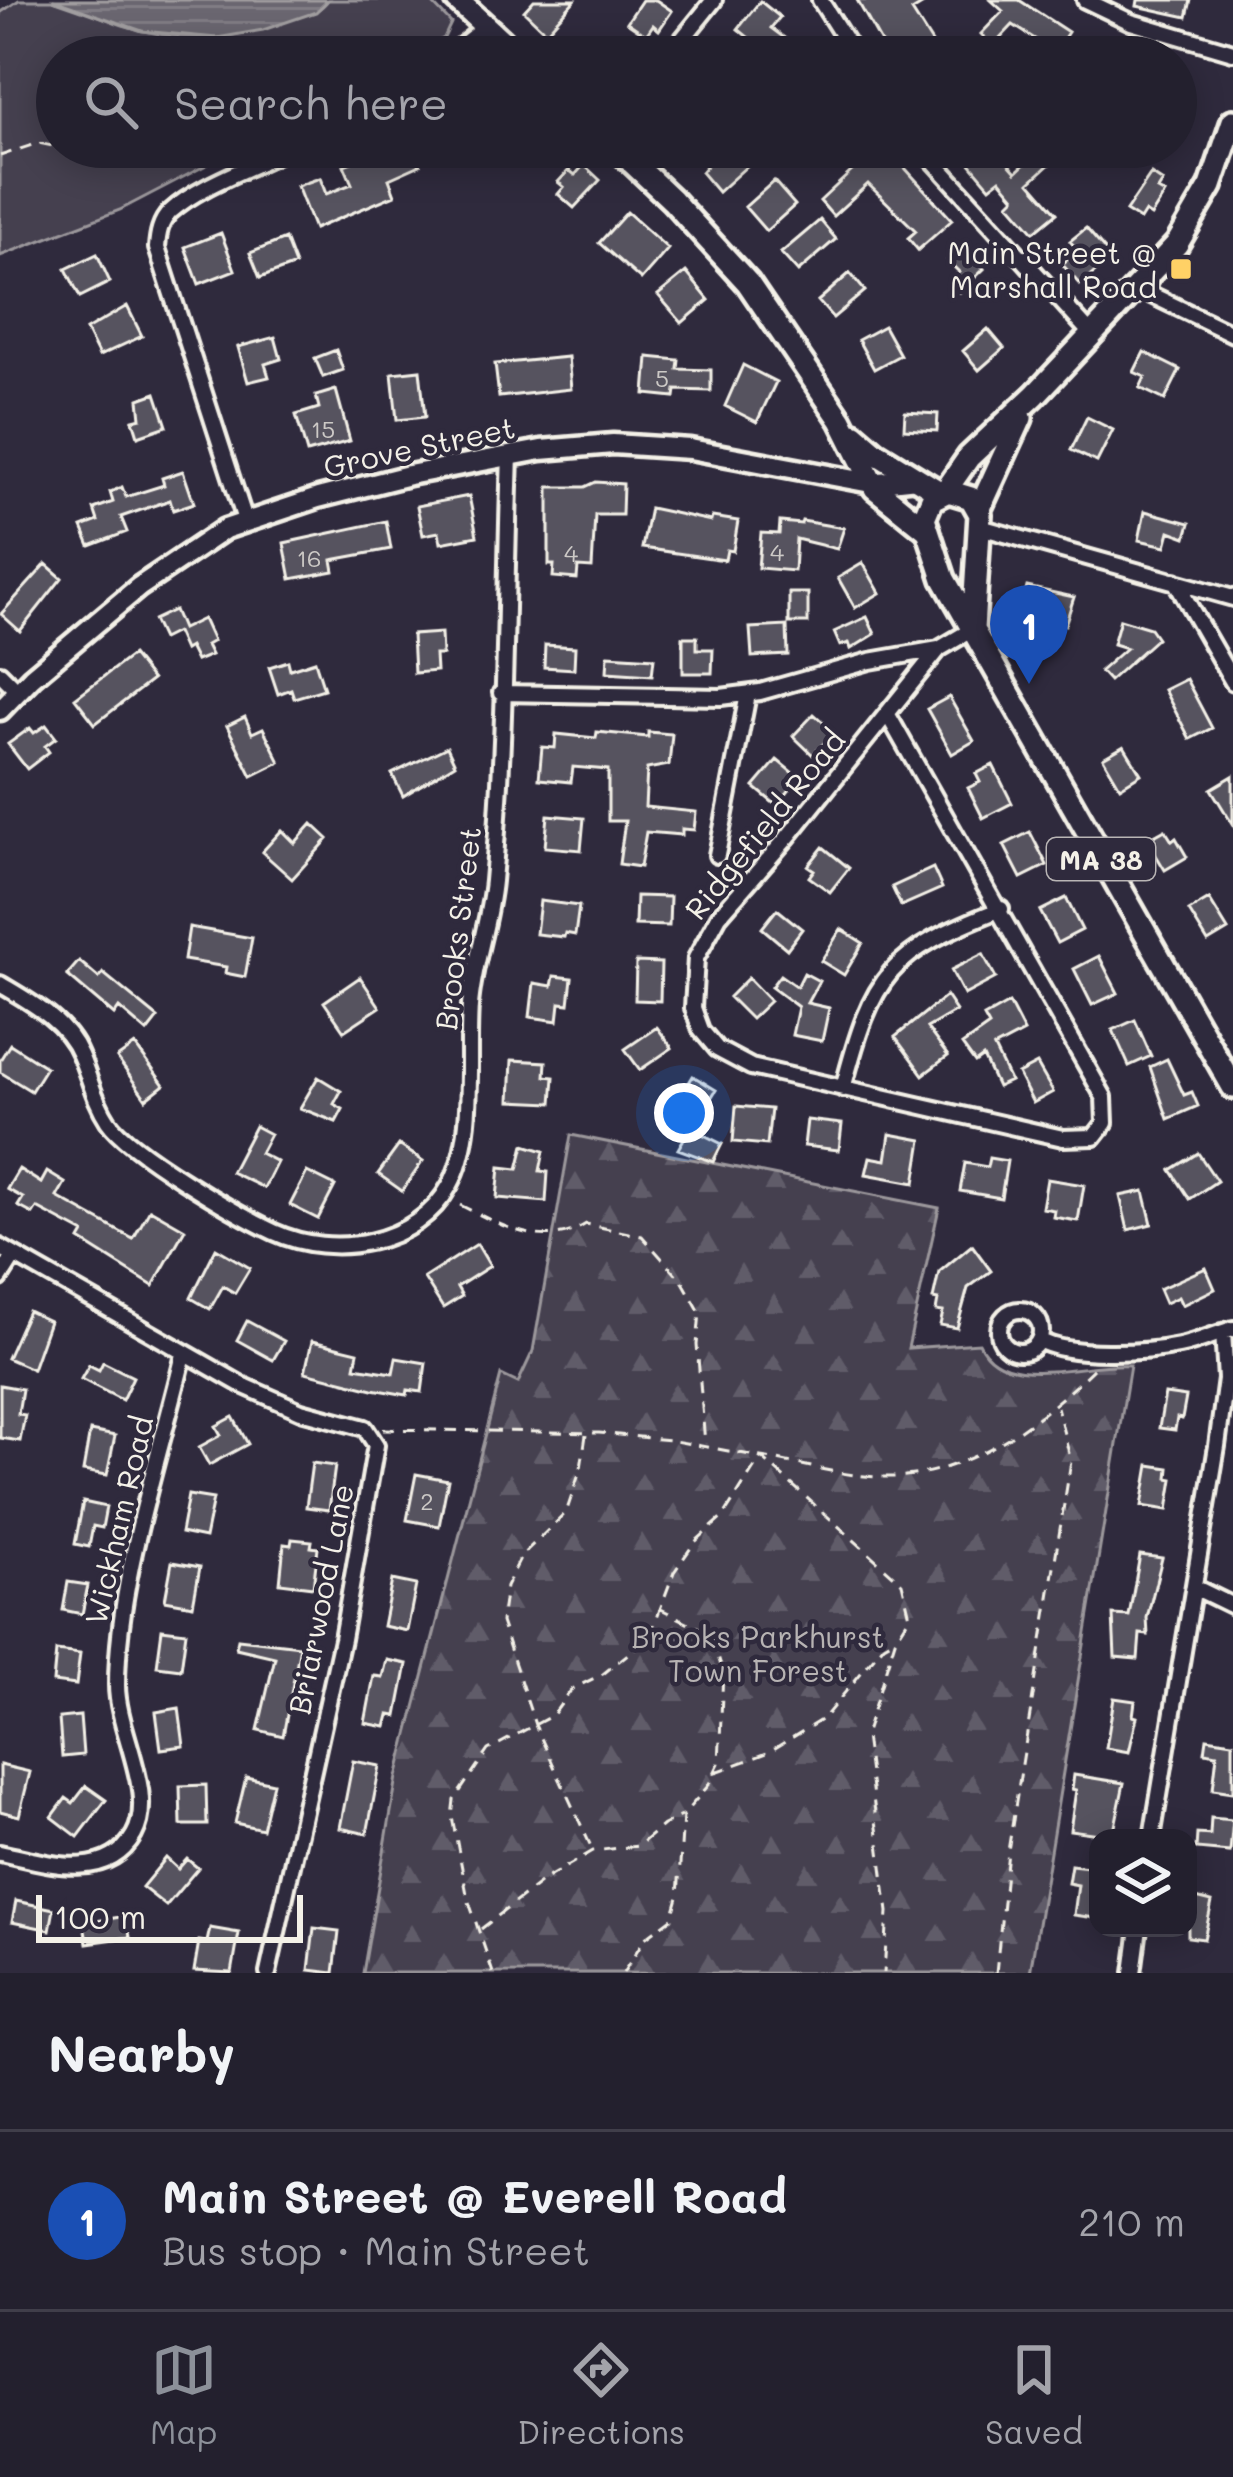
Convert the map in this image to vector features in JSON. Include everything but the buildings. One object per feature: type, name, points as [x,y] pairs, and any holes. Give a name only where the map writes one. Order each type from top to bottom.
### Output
[{"type":"main road","points":[[457,0],[497,36]]},
{"type":"main road","points":[[927,531],[926,511],[970,457],[1177,244],[1222,161],[1233,121]]},
{"type":"main road","points":[[638,168],[748,283],[842,420],[885,500],[940,544],[950,548],[966,544],[979,523],[1009,440],[1035,394]]},
{"type":"main road","points":[[842,420],[876,453],[917,478],[942,493],[965,494],[979,523],[973,629]]},
{"type":"main road","name":"MA 38","points":[[927,531],[944,579],[1039,752],[1233,1087]]},
{"type":"street","points":[[685,36],[714,0]]},
{"type":"street","points":[[820,0],[843,36]]},
{"type":"street","points":[[1085,0],[1178,36]]},
{"type":"street","points":[[474,36],[486,26]]},
{"type":"street","points":[[1197,41],[1233,52]]},
{"type":"street","points":[[245,520],[157,248],[158,231],[167,214],[251,168]]},
{"type":"street","points":[[940,168],[1092,335]]},
{"type":"street","points":[[1137,288],[1233,334]]},
{"type":"street","name":"Grove Street","points":[[0,710],[139,587],[245,520],[409,475],[510,455],[598,445],[661,446],[872,483],[917,478]]},
{"type":"street","name":"Brooks Street","points":[[442,1196],[452,1184],[466,1129],[470,1004],[494,874],[510,455]]},
{"type":"street","points":[[979,523],[1233,598]]},
{"type":"street","points":[[1174,581],[1233,682]]},
{"type":"street","name":"Ridgefield Road","points":[[973,629],[939,649],[719,916],[696,958],[696,1018],[717,1049],[771,1074],[1083,1140],[1101,1131],[1104,1096],[1000,910]]},
{"type":"street","points":[[501,693],[706,698],[748,694],[870,661],[939,649]]},
{"type":"street","points":[[0,673],[19,691]]},
{"type":"street","points":[[716,855],[748,694]]},
{"type":"street","points":[[843,1089],[860,1026],[886,976],[933,936],[1000,910],[888,715]]},
{"type":"street","points":[[0,984],[58,1023],[79,1052],[90,1088],[111,1126],[276,1233],[336,1248],[366,1244],[403,1231],[442,1196]]},
{"type":"street","points":[[0,1278],[7,1251],[271,1399],[365,1428]]},
{"type":"street","points":[[1039,1340],[1062,1348],[1166,1348],[1228,1330],[1224,1395],[1154,1829]]},
{"type":"street","name":"Wickham Road","points":[[0,1853],[76,1868],[92,1865],[121,1850],[133,1838],[140,1820],[142,1794],[117,1696],[117,1650],[184,1354]]},
{"type":"street","name":"Briarwood Lane","points":[[268,1973],[359,1552],[376,1445],[365,1428]]},
{"type":"street","points":[[1194,1587],[1233,1606]]},
{"type":"street","points":[[1133,1973],[1138,1937]]},
{"type":"path","points":[[0,157],[36,144]]},
{"type":"path","points":[[442,1196],[505,1227],[541,1238],[566,1237],[586,1224],[617,1228],[652,1246],[683,1282],[700,1312],[705,1446]]},
{"type":"path","points":[[365,1428],[587,1433],[705,1446],[881,1477],[964,1464],[1056,1406],[1113,1349]]},
{"type":"path","points":[[996,1973],[1008,1851],[1071,1461],[1056,1406]]},
{"type":"path","points":[[587,1433],[566,1513],[522,1556],[506,1587],[501,1622],[535,1725],[592,1851]]},
{"type":"path","points":[[493,1973],[468,1899],[452,1817],[454,1800],[488,1750],[553,1714],[572,1689],[603,1673],[650,1636],[674,1572],[695,1542],[722,1517],[761,1457]]},
{"type":"path","points":[[761,1457],[902,1583],[910,1616],[895,1640],[866,1736],[887,1912],[884,1973]]},
{"type":"path","points":[[479,1930],[545,1879],[592,1851],[638,1846],[683,1815],[714,1773],[722,1741],[723,1672],[711,1634],[660,1609]]},
{"type":"path","points":[[714,1773],[766,1754],[824,1718],[884,1645],[895,1640]]},
{"type":"path","points":[[623,1973],[645,1938],[673,1918],[683,1815]]},
{"type":"green space","points":[[19,0],[53,0],[123,25],[175,36],[36,36],[36,168],[201,168],[120,210],[0,256],[0,13]]},
{"type":"green space","points":[[328,0],[429,0],[451,23],[445,36],[227,36],[315,11]]},
{"type":"green space","name":"Brooks Parkhurst Town Forest","points":[[571,1135],[939,1208],[908,1348],[979,1343],[990,1358],[1025,1371],[1130,1365],[1030,1973],[363,1973],[397,1777],[501,1375],[518,1383],[533,1351]]},
{"type":"shaded area","points":[[53,0],[328,0],[316,12],[228,36],[142,31]]},
{"type":"place","name":"Main Street @ Marshall Road","points":[[1181,269]]},
{"type":"place","name":"Main Street @ Everell Road","points":[[1029,684]]}]
